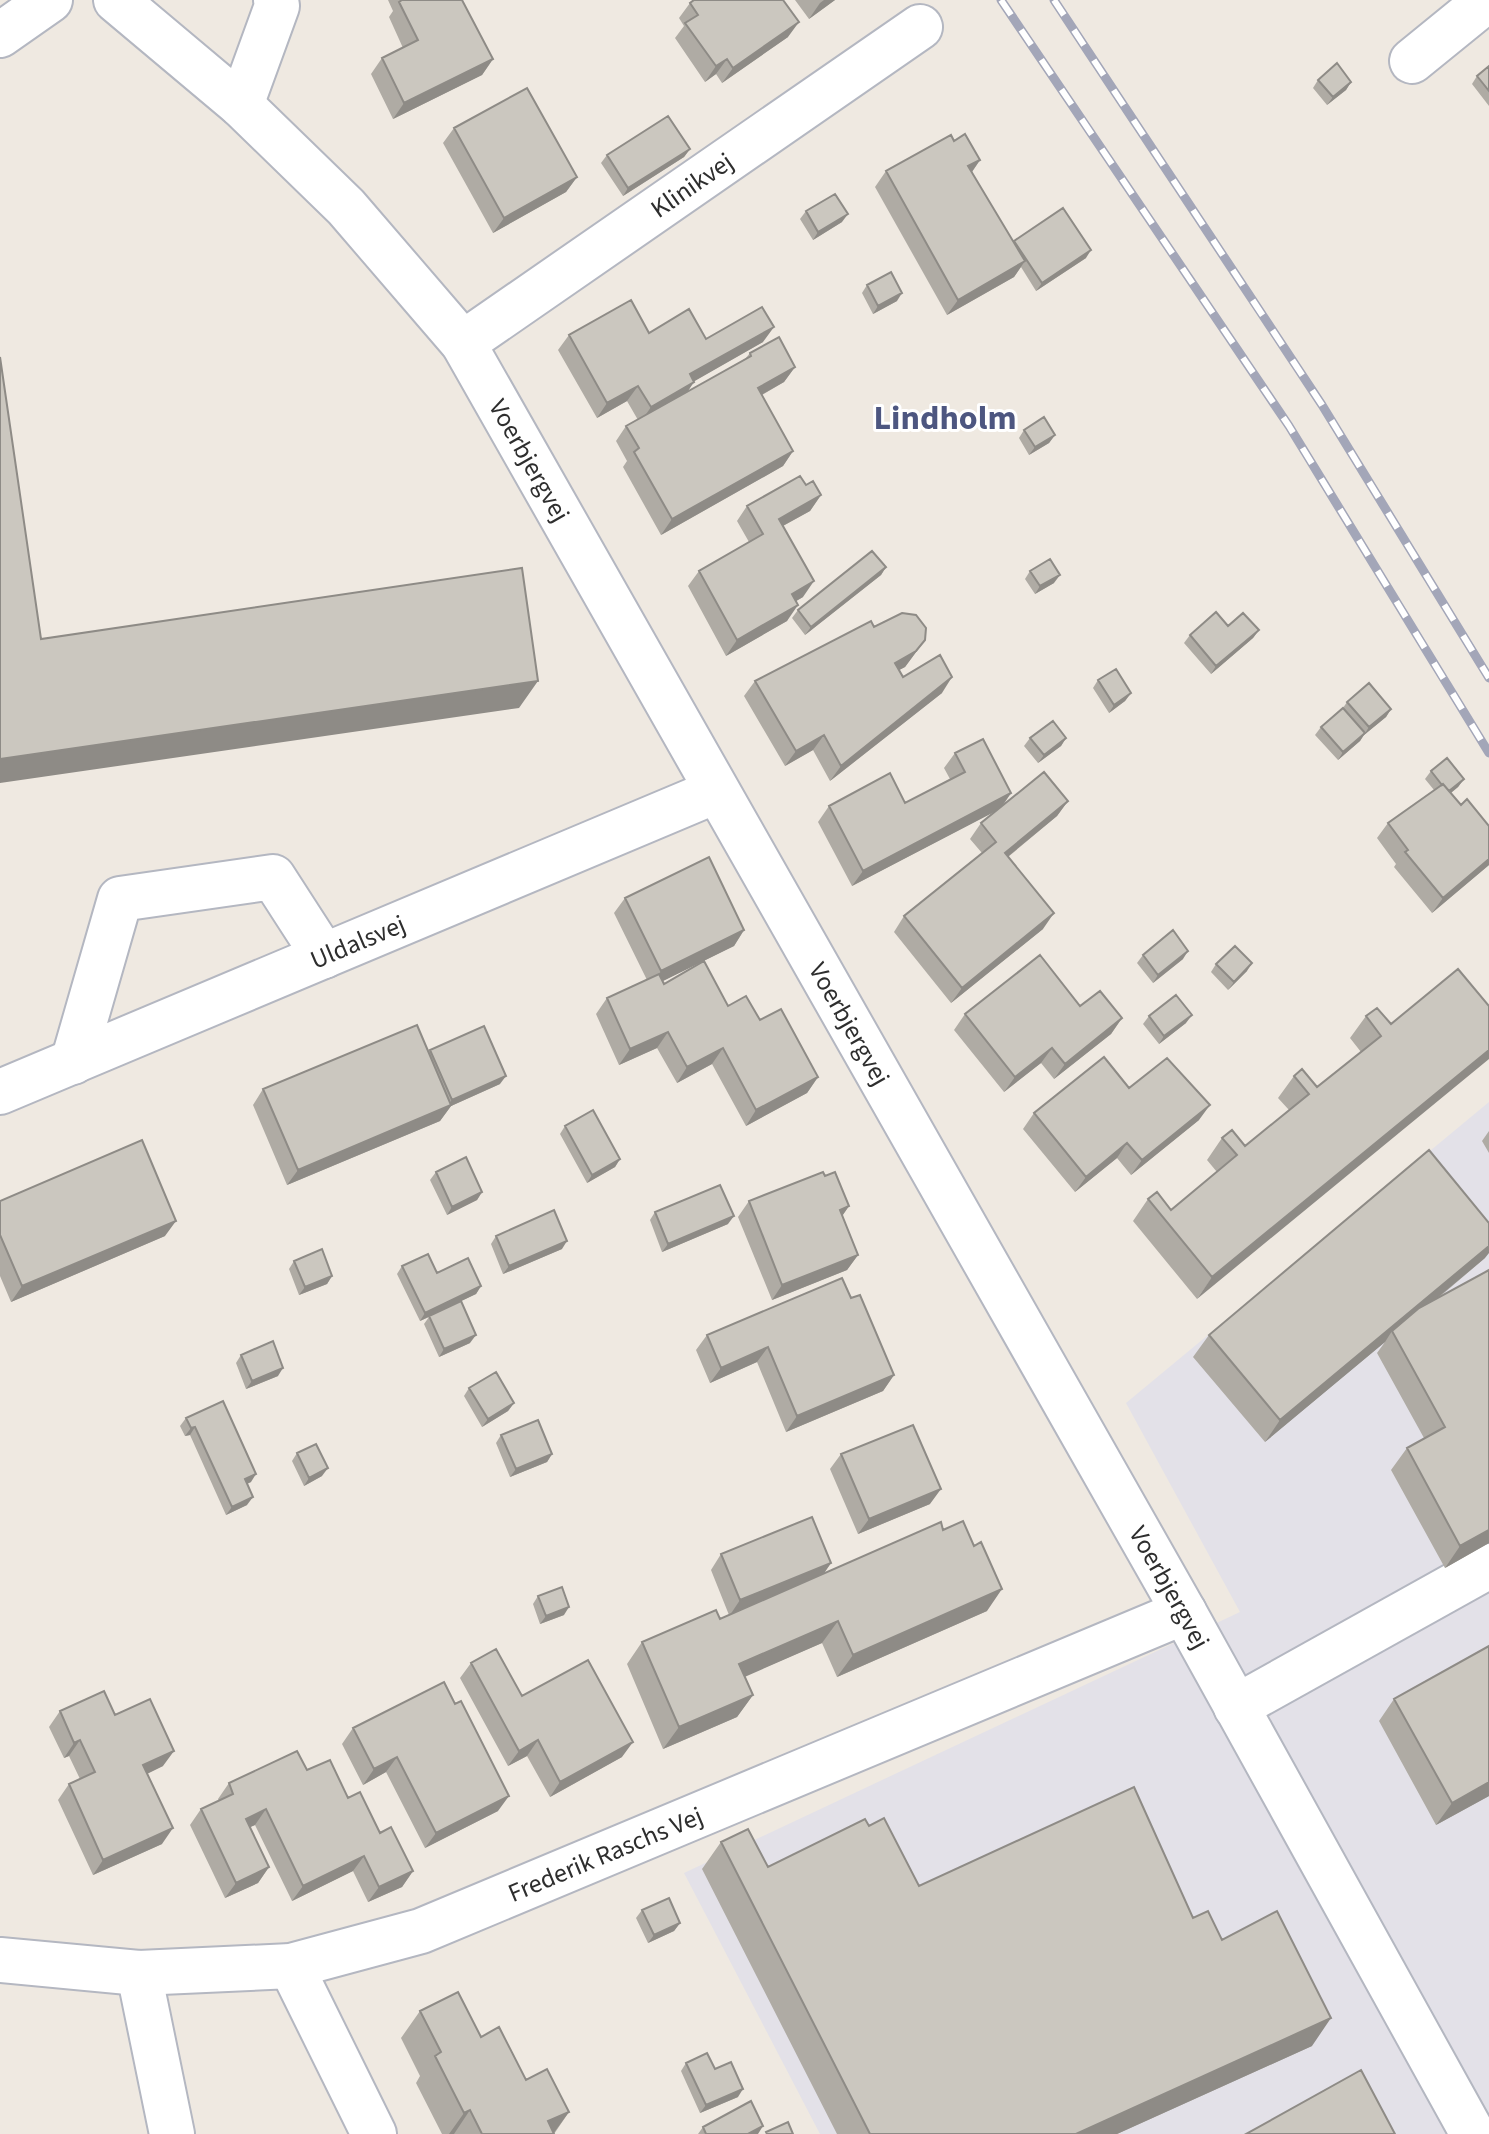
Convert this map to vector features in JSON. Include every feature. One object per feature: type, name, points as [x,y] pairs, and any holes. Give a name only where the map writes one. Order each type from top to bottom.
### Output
[{"type":"street","points":[[0,35],[50,0]]},
{"type":"street","name":"Voerbjergvej","points":[[116,0],[241,105],[346,207],[463,343],[1184,1612],[1473,2134]]},
{"type":"street","points":[[241,105],[277,6],[276,0]]},
{"type":"street","points":[[1412,61],[1487,0]]},
{"type":"street","name":"Klinikvej","points":[[463,343],[920,27]]},
{"type":"street","name":"Uldalsvej","points":[[2,1086],[73,1062],[716,791]]},
{"type":"street","points":[[73,1062],[120,899],[273,877],[324,956]]},
{"type":"street","points":[[1236,1707],[1489,1566]]},
{"type":"street","name":"Frederik Raschs Vej","points":[[0,1960],[139,1973],[291,1966],[421,1931],[1184,1612]]},
{"type":"street","points":[[291,1966],[374,2134]]},
{"type":"street","points":[[139,1973],[172,2134]]},
{"type":"shaded area","points":[[1489,1102],[1489,2134],[820,2134],[684,1873],[1240,1612],[1126,1403]]},
{"type":"building","points":[[462,0],[493,59],[404,103],[382,58],[418,40],[399,2]]},
{"type":"building","points":[[694,0],[783,0],[799,22],[733,68],[727,59],[716,66],[685,23],[698,15],[690,3]]},
{"type":"building","points":[[1337,63],[1351,82],[1333,97],[1318,80]]},
{"type":"building","points":[[1489,66],[1489,91],[1477,76]]},
{"type":"building","points":[[527,88],[577,177],[504,218],[454,128]]},
{"type":"building","points":[[668,116],[690,149],[628,188],[607,155]]},
{"type":"building","points":[[965,134],[980,160],[968,166],[1025,261],[958,300],[886,171],[951,135],[954,141]]},
{"type":"building","points":[[835,194],[848,214],[818,232],[806,211]]},
{"type":"building","points":[[1063,208],[1091,250],[1042,283],[1014,241]]},
{"type":"building","points":[[891,272],[902,293],[878,306],[867,285]]},
{"type":"building","points":[[631,300],[649,333],[689,309],[706,339],[762,307],[774,327],[690,374],[694,382],[651,407],[638,386],[607,403],[569,335]]},
{"type":"building","points":[[779,337],[795,367],[758,388],[793,451],[672,519],[634,452],[639,448],[626,426]]},
{"type":"building","points":[[0,357],[41,639],[522,568],[538,681],[0,759]]},
{"type":"building","points":[[1044,417],[1055,435],[1035,447],[1024,430]]},
{"type":"building","points":[[800,476],[806,485],[813,481],[821,495],[779,519],[814,581],[792,594],[798,605],[737,640],[699,571],[763,534],[747,506]]},
{"type":"building","points":[[872,551],[886,567],[811,627],[798,610]]},
{"type":"building","points":[[1050,559],[1060,575],[1040,586],[1030,571]]},
{"type":"building","points":[[1216,612],[1228,626],[1243,613],[1259,630],[1216,666],[1190,635]]},
{"type":"building","points":[[902,613],[916,615],[926,628],[925,640],[916,651],[895,663],[903,677],[940,655],[952,677],[841,766],[824,735],[796,751],[755,681],[871,621],[874,627]]},
{"type":"building","points":[[1116,669],[1131,693],[1114,705],[1098,680]]},
{"type":"building","points":[[1369,683],[1391,709],[1369,727],[1347,702]]},
{"type":"building","points":[[1343,708],[1365,733],[1343,752],[1321,727]]},
{"type":"building","points":[[1053,721],[1066,738],[1044,755],[1030,738]]},
{"type":"building","points":[[983,739],[1011,793],[863,871],[829,806],[890,773],[905,803],[965,772],[955,753]]},
{"type":"building","points":[[1447,758],[1464,779],[1449,791],[1431,771]]},
{"type":"building","points":[[1044,772],[1068,801],[1005,853],[1054,913],[962,988],[904,916],[996,842],[981,823]]},
{"type":"building","points":[[1443,784],[1461,805],[1467,799],[1489,826],[1489,859],[1443,898],[1405,852],[1408,850],[1388,823]]},
{"type":"building","points":[[709,857],[744,930],[661,971],[625,898]]},
{"type":"building","points":[[1173,930],[1188,951],[1158,975],[1143,955]]},
{"type":"building","points":[[1235,946],[1252,963],[1234,982],[1216,964]]},
{"type":"building","points":[[1040,955],[1080,1006],[1100,991],[1122,1018],[1065,1064],[1052,1048],[1015,1077],[965,1014]]},
{"type":"building","points":[[704,961],[728,1006],[746,996],[760,1020],[781,1009],[818,1077],[756,1110],[723,1048],[687,1067],[668,1032],[630,1049],[607,998],[659,974],[664,984]]},
{"type":"building","points":[[1458,969],[1489,1006],[1489,1050],[1212,1277],[1148,1199],[1157,1192],[1171,1210],[1237,1155],[1222,1138],[1232,1130],[1245,1146],[1309,1094],[1294,1076],[1302,1069],[1317,1087],[1381,1036],[1366,1016],[1377,1008],[1391,1024]]},
{"type":"building","points":[[1176,995],[1192,1015],[1164,1036],[1149,1016]]},
{"type":"building","points":[[417,1025],[451,1105],[298,1170],[263,1089]]},
{"type":"building","points":[[484,1026],[506,1076],[452,1100],[430,1050]]},
{"type":"building","points":[[1104,1057],[1129,1088],[1167,1058],[1210,1105],[1142,1160],[1127,1143],[1086,1177],[1034,1113]]},
{"type":"building","points":[[593,1110],[620,1159],[592,1175],[565,1126]]},
{"type":"building","points":[[142,1140],[176,1221],[22,1286],[0,1235],[0,1201]]},
{"type":"building","points":[[1429,1150],[1489,1223],[1489,1246],[1280,1420],[1209,1335]]},
{"type":"building","points":[[466,1157],[482,1192],[452,1207],[436,1172]]},
{"type":"building","points":[[823,1172],[825,1176],[835,1172],[849,1206],[840,1210],[858,1255],[782,1285],[749,1201]]},
{"type":"building","points":[[720,1185],[734,1216],[668,1244],[655,1212]]},
{"type":"building","points":[[554,1210],[567,1241],[509,1266],[496,1236]]},
{"type":"building","points":[[322,1249],[332,1276],[305,1287],[294,1261]]},
{"type":"building","points":[[428,1254],[437,1273],[468,1258],[481,1286],[425,1313],[402,1266]]},
{"type":"building","points":[[1489,1270],[1489,1530],[1460,1546],[1407,1448],[1445,1427],[1392,1331],[1419,1308]]},
{"type":"building","points":[[842,1278],[851,1298],[860,1295],[894,1375],[797,1416],[768,1347],[721,1368],[707,1335]]},
{"type":"building","points":[[461,1301],[476,1335],[444,1349],[429,1316]]},
{"type":"building","points":[[273,1341],[283,1368],[252,1381],[241,1355]]},
{"type":"building","points":[[496,1372],[514,1403],[488,1419],[469,1388]]},
{"type":"building","points":[[223,1401],[256,1474],[245,1479],[253,1497],[232,1507],[195,1427],[191,1428],[186,1418]]},
{"type":"building","points":[[538,1420],[552,1454],[516,1469],[501,1435]]},
{"type":"building","points":[[913,1425],[941,1489],[869,1519],[841,1454]]},
{"type":"building","points":[[316,1444],[328,1468],[309,1478],[297,1453]]},
{"type":"building","points":[[812,1517],[831,1563],[740,1600],[721,1554]]},
{"type":"building","points":[[963,1521],[974,1546],[981,1542],[1002,1589],[853,1655],[838,1621],[739,1664],[753,1695],[679,1727],[642,1642],[716,1610],[720,1619],[941,1522],[943,1530]]},
{"type":"building","points":[[562,1587],[569,1607],[546,1616],[538,1596]]},
{"type":"building","points":[[1489,1646],[1489,1782],[1452,1803],[1394,1699]]},
{"type":"building","points":[[496,1649],[522,1696],[588,1660],[633,1742],[560,1782],[538,1740],[519,1751],[471,1663]]},
{"type":"building","points":[[444,1682],[455,1704],[461,1701],[509,1796],[436,1833],[397,1757],[374,1769],[353,1728]]},
{"type":"building","points":[[104,1691],[115,1715],[150,1699],[174,1751],[143,1765],[173,1828],[103,1860],[69,1784],[95,1772],[80,1740],[74,1743],[60,1711]]},
{"type":"building","points":[[297,1751],[307,1770],[330,1760],[348,1798],[360,1792],[380,1833],[391,1827],[413,1871],[379,1887],[364,1856],[303,1886],[266,1809],[246,1819],[269,1867],[236,1883],[201,1809],[233,1794],[229,1783]]},
{"type":"building","points":[[1134,1787],[1193,1918],[1208,1911],[1222,1940],[1277,1911],[1331,2018],[1076,2134],[870,2134],[721,1842],[748,1829],[768,1867],[865,1819],[869,1826],[884,1818],[919,1886]]},
{"type":"building","points":[[669,1898],[680,1923],[654,1935],[642,1910]]},
{"type":"building","points":[[458,1992],[481,2037],[499,2027],[526,2080],[547,2069],[569,2112],[548,2121],[554,2134],[482,2134],[470,2110],[464,2113],[435,2056],[441,2052],[420,2011]]},
{"type":"building","points":[[707,2053],[715,2069],[731,2062],[743,2089],[706,2105],[686,2063]]},
{"type":"building","points":[[1361,2070],[1395,2134],[1246,2134]]},
{"type":"building","points":[[751,2101],[763,2126],[748,2134],[706,2134],[703,2127]]},
{"type":"building","points":[[788,2122],[793,2134],[767,2134],[766,2132]]},
{"type":"railway","points":[[1001,0],[1289,426],[1489,753]]},
{"type":"railway","points":[[1054,0],[1322,405],[1489,678]]},
{"type":"district","name":"Lindholm","points":[[945,418]]}]
